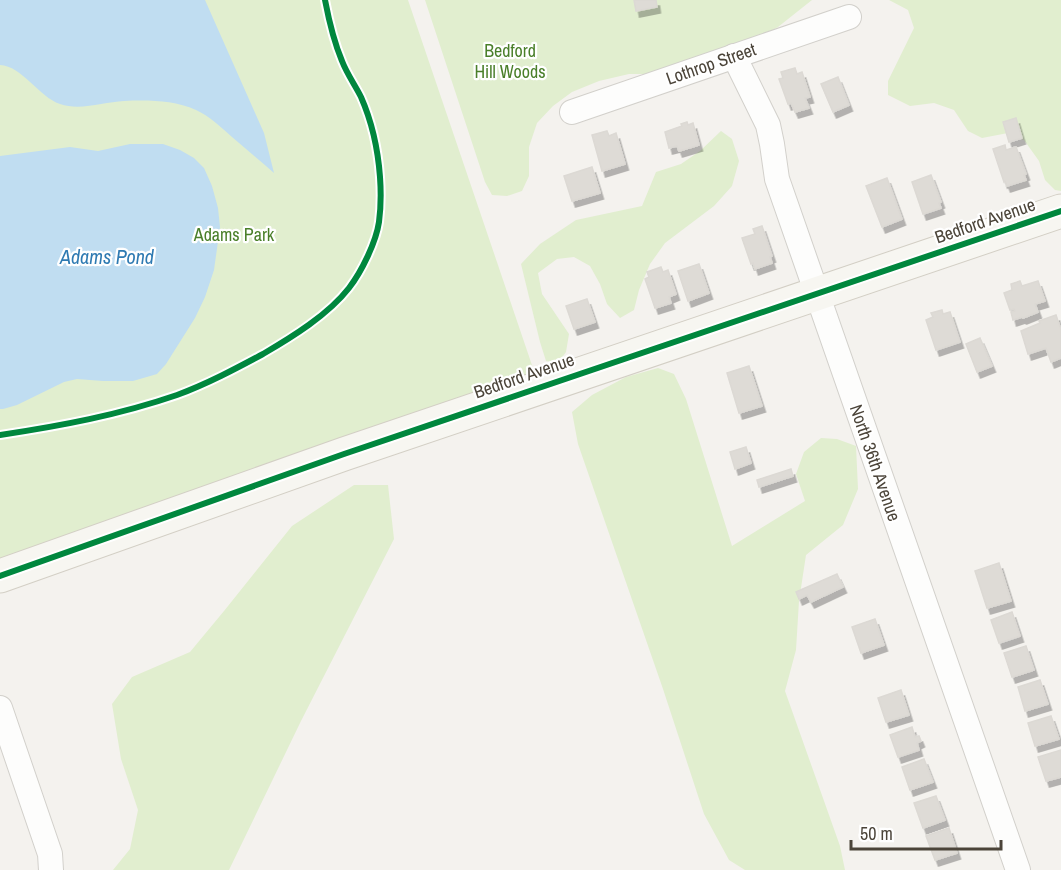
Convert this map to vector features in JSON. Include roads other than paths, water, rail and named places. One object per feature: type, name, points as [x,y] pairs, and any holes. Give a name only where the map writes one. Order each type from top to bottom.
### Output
[{"type":"street","name":"Lothrop Street","points":[[572,112],[849,17]]},
{"type":"street","name":"North 36th Avenue","points":[[734,56],[768,125],[777,179],[1011,868]]},
{"type":"street","name":"Bedford Avenue","points":[[0,576],[344,454],[1061,211]]},
{"type":"street","points":[[0,708],[50,854],[51,870]]},
{"type":"water","points":[[0,0],[205,0],[264,133],[274,173],[215,122],[201,112],[187,107],[160,101],[124,101],[76,107],[52,100],[16,71],[0,65]]},
{"type":"water","name":"Adams Pond","points":[[130,144],[163,144],[180,150],[194,158],[204,168],[212,186],[220,227],[214,270],[195,318],[166,364],[157,374],[133,381],[77,379],[64,382],[17,405],[0,409],[0,156],[70,147],[98,151]]},
{"type":"park label","name":"Bedford Hill Woods","points":[[510,61]]},
{"type":"park label","name":"Adams Park","points":[[234,235]]}]
